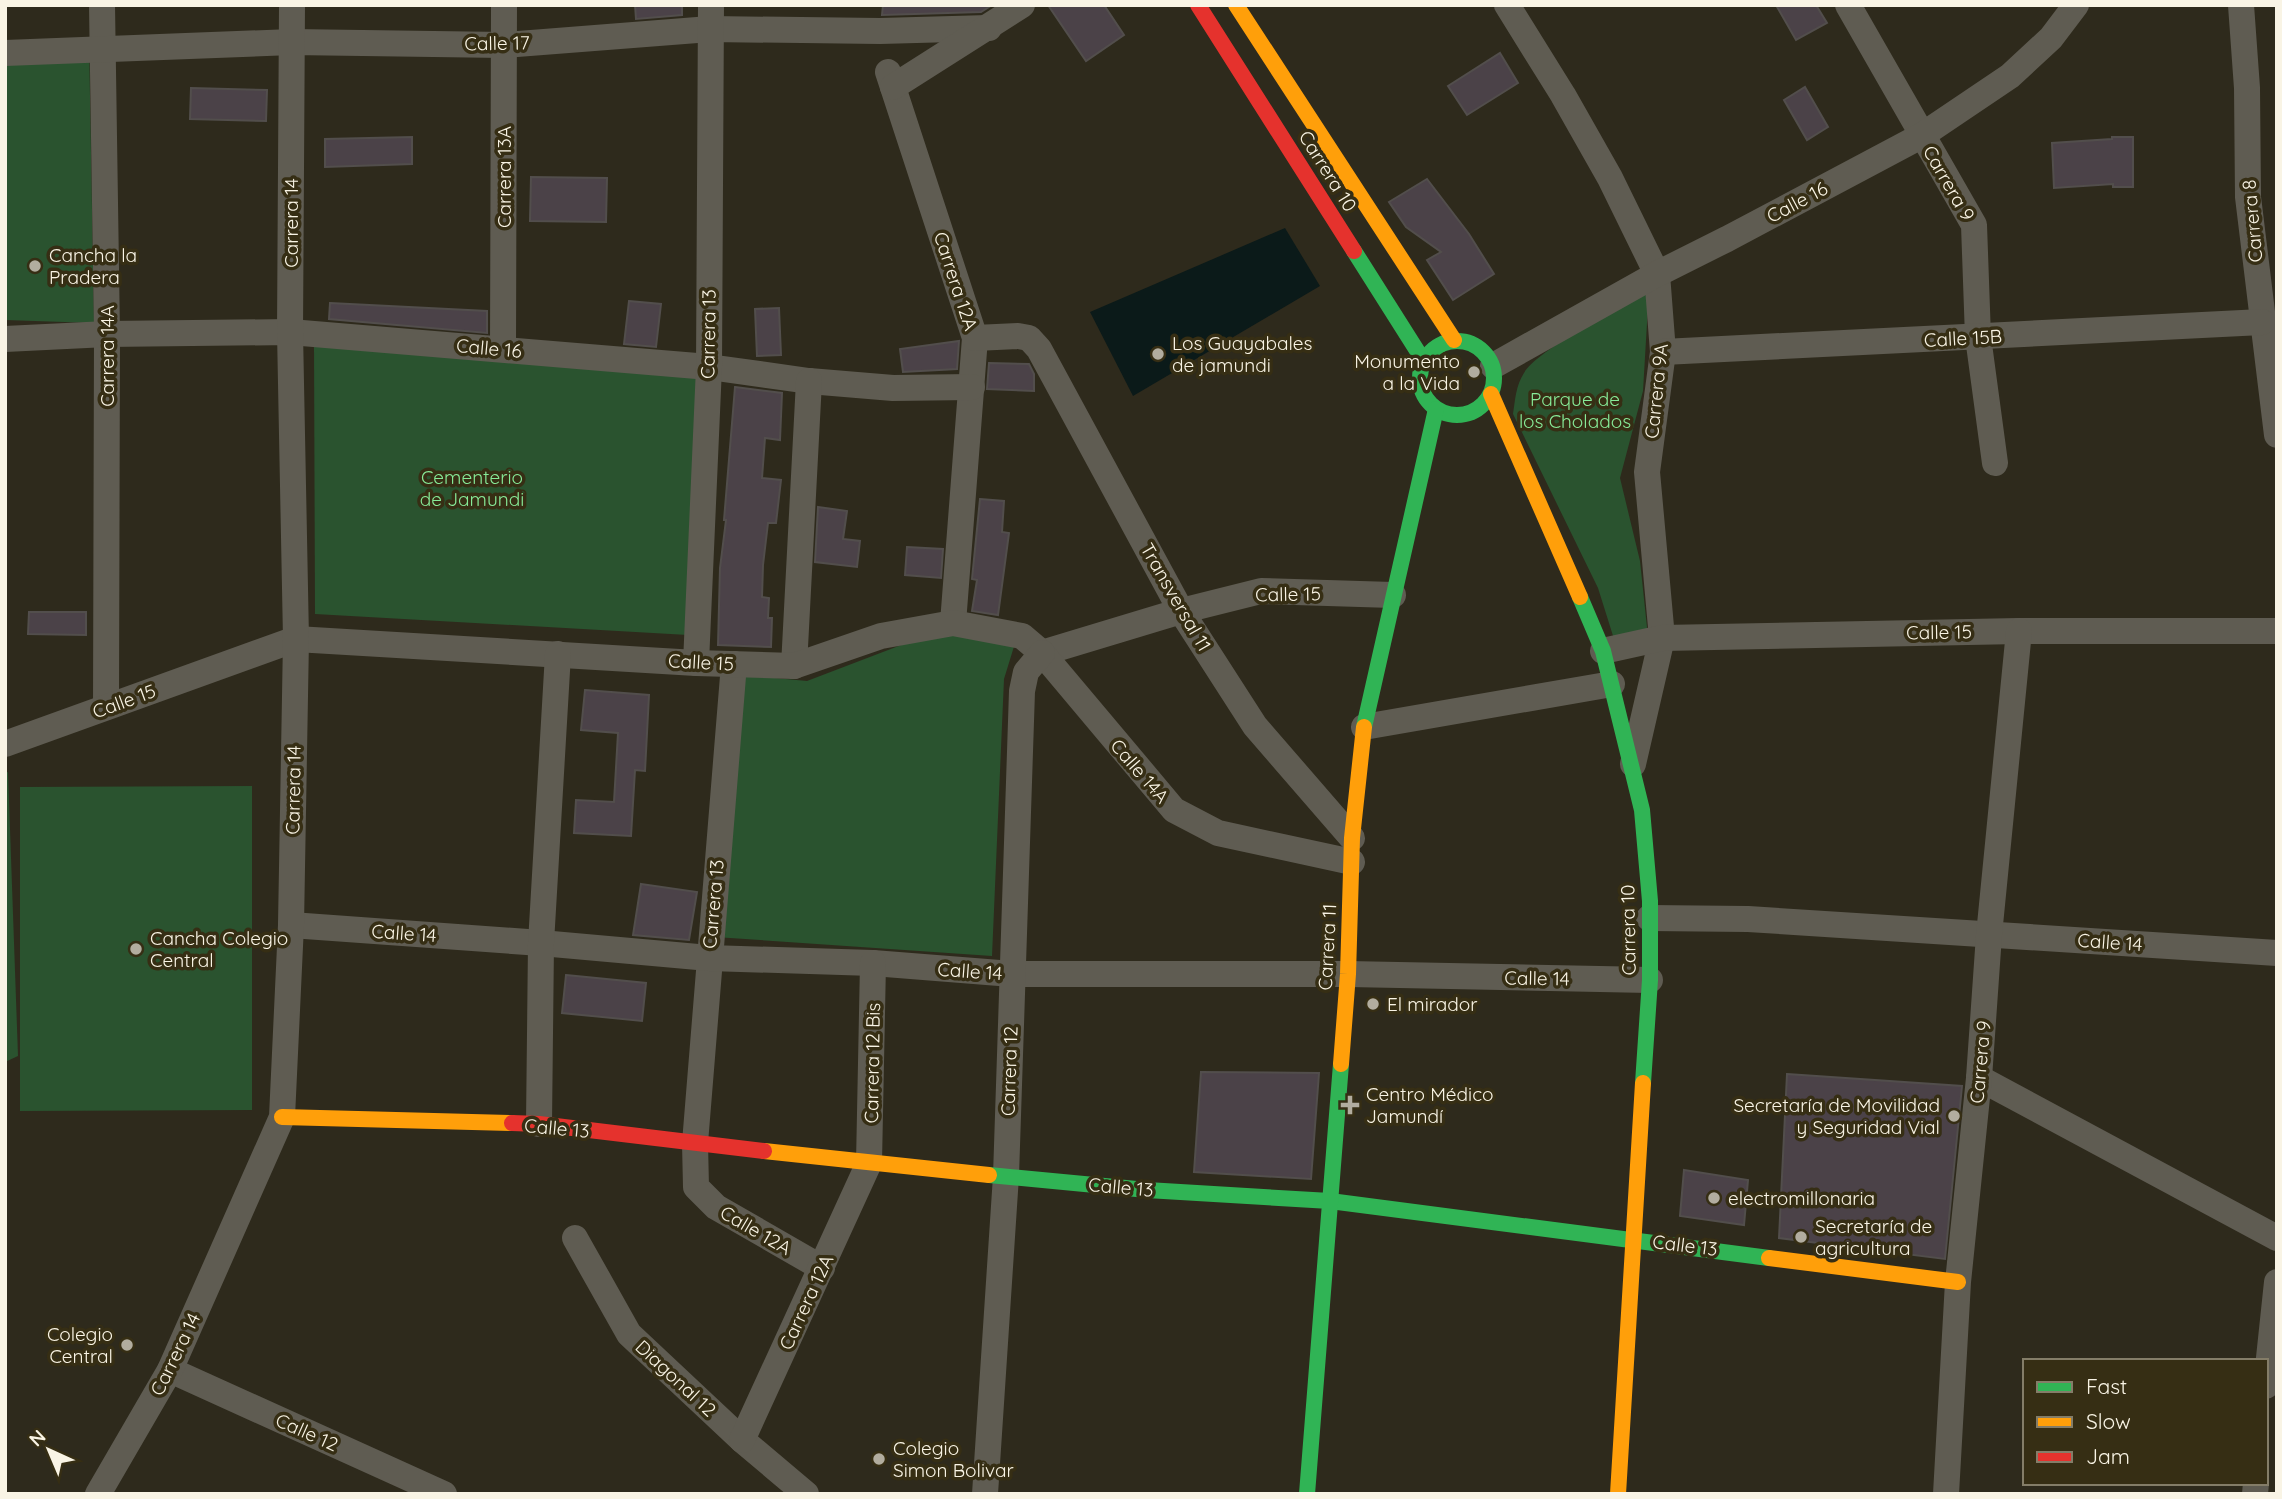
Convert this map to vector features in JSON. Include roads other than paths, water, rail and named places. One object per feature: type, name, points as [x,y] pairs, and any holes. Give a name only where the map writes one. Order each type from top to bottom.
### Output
[{"type":"main road","name":"Carrera 10","points":[[1198,5],[1423,360]]},
{"type":"main road","name":"Carrera 10","points":[[1236,5],[1454,340]]},
{"type":"main road","points":[[1454,340],[1471,342],[1484,352],[1493,366],[1491,394],[1482,405],[1468,414],[1451,415],[1436,409],[1423,396],[1419,378],[1423,360],[1436,346],[1454,340]]},
{"type":"main road","name":"Carrera 10","points":[[1491,394],[1603,651],[1642,810],[1650,901],[1650,980],[1618,1494]]},
{"type":"main road","name":"Carrera 11","points":[[1307,1494],[1348,974],[1352,850],[1364,726],[1436,409]]},
{"type":"main road","name":"Calle 13","points":[[282,1117],[539,1124],[869,1163],[1147,1190],[1330,1201],[1958,1282]]},
{"type":"street","name":"Carrera 14A","points":[[102,5],[107,334],[106,707]]},
{"type":"street","points":[[292,5],[292,42]]},
{"type":"street","name":"Carrera 13A","points":[[503,349],[504,5]]},
{"type":"street","points":[[989,28],[1022,5]]},
{"type":"street","name":"Carrera 9A","points":[[1507,5],[1610,178],[1657,274],[1663,352],[1647,472],[1662,638],[1631,770]]},
{"type":"street","name":"Carrera 9","points":[[1848,5],[1974,225],[1978,337],[1996,463]]},
{"type":"street","name":"Calle 16","points":[[1493,366],[1657,274],[1921,136],[2010,76],[2051,38],[2076,5]]},
{"type":"street","name":"Carrera 8","points":[[2241,5],[2247,88],[2248,197],[2277,435]]},
{"type":"street","name":"Calle 17","points":[[5,53],[292,42],[504,45],[711,17],[880,31],[989,28]]},
{"type":"street","name":"Carrera 13","points":[[696,663],[709,367],[711,17]]},
{"type":"street","name":"Carrera 12A","points":[[953,623],[975,338],[891,79],[989,28]]},
{"type":"street","name":"Carrera 14","points":[[98,1494],[170,1370],[282,1117],[291,925],[296,639],[290,332],[292,42]]},
{"type":"street","name":"Calle 15B","points":[[1663,352],[2262,322]]},
{"type":"street","name":"Calle 16","points":[[5,339],[107,334],[290,332],[709,367],[809,381],[893,388],[972,387]]},
{"type":"street","name":"Transversal 11","points":[[975,338],[1018,336],[1029,338],[1040,349],[1181,611],[1255,726],[1352,850]]},
{"type":"street","points":[[794,666],[809,381]]},
{"type":"street","name":"Calle 15","points":[[5,744],[296,639],[696,663],[794,666],[881,636],[953,623],[1023,636],[1042,653],[1181,611],[1261,591],[1393,594]]},
{"type":"street","name":"Carrera 9","points":[[1946,1494],[1958,1282],[2019,631]]},
{"type":"street","name":"Calle 15","points":[[1603,651],[1662,638],[2019,631],[2277,631]]},
{"type":"street","name":"Calle 14A","points":[[1042,653],[1174,810],[1218,833],[1352,850]]},
{"type":"street","name":"Carrera 12","points":[[985,1494],[1006,1176],[1022,691],[1026,672],[1042,653]]},
{"type":"street","points":[[539,1124],[541,943],[558,654]]},
{"type":"street","name":"Carrera 13","points":[[695,1143],[734,664]]},
{"type":"street","points":[[1364,726],[1612,684]]},
{"type":"street","name":"Calle 14","points":[[1649,918],[1748,919],[2277,953]]},
{"type":"street","name":"Calle 14","points":[[291,925],[709,958],[873,964],[1012,974],[1348,974],[1650,980]]},
{"type":"street","name":"Carrera 12 Bis","points":[[869,1163],[873,964]]},
{"type":"street","points":[[1979,1078],[2277,1238]]},
{"type":"street","name":"Calle 12A","points":[[695,1143],[695,1187],[716,1207],[822,1268]]},
{"type":"street","name":"Carrera 12A","points":[[742,1440],[869,1163]]},
{"type":"street","name":"Diagonal 12","points":[[575,1238],[629,1334],[742,1440],[806,1494]]},
{"type":"street","points":[[2268,1367],[2277,1282]]},
{"type":"street","name":"Calle 12","points":[[170,1370],[444,1494]]},
{"type":"place","name":"Cancha la Pradera","points":[[35,266]]},
{"type":"place","name":"Los Guayabales de jamundi","points":[[1158,354]]},
{"type":"place","name":"Monumento a la Vida","points":[[1474,372]]},
{"type":"place","name":"Cancha Colegio Central","points":[[136,949]]},
{"type":"place","name":"El mirador","points":[[1373,1004]]},
{"type":"place","name":"Centro Médico Jamundí","points":[[1350,1105]]},
{"type":"place","name":"Secretaría de Movilidad y Seguridad Vial","points":[[1954,1116]]},
{"type":"place","name":"electromillonaria","points":[[1714,1198]]},
{"type":"place","name":"Secretaría de agricultura","points":[[1801,1237]]},
{"type":"place","name":"Colegio Central","points":[[127,1345]]},
{"type":"place","name":"Colegio Simon Bolivar","points":[[879,1459]]},
{"type":"park label","name":"Parque de los Cholados","points":[[1575,410]]},
{"type":"park label","name":"Cementerio de Jamundi","points":[[472,488]]}]
